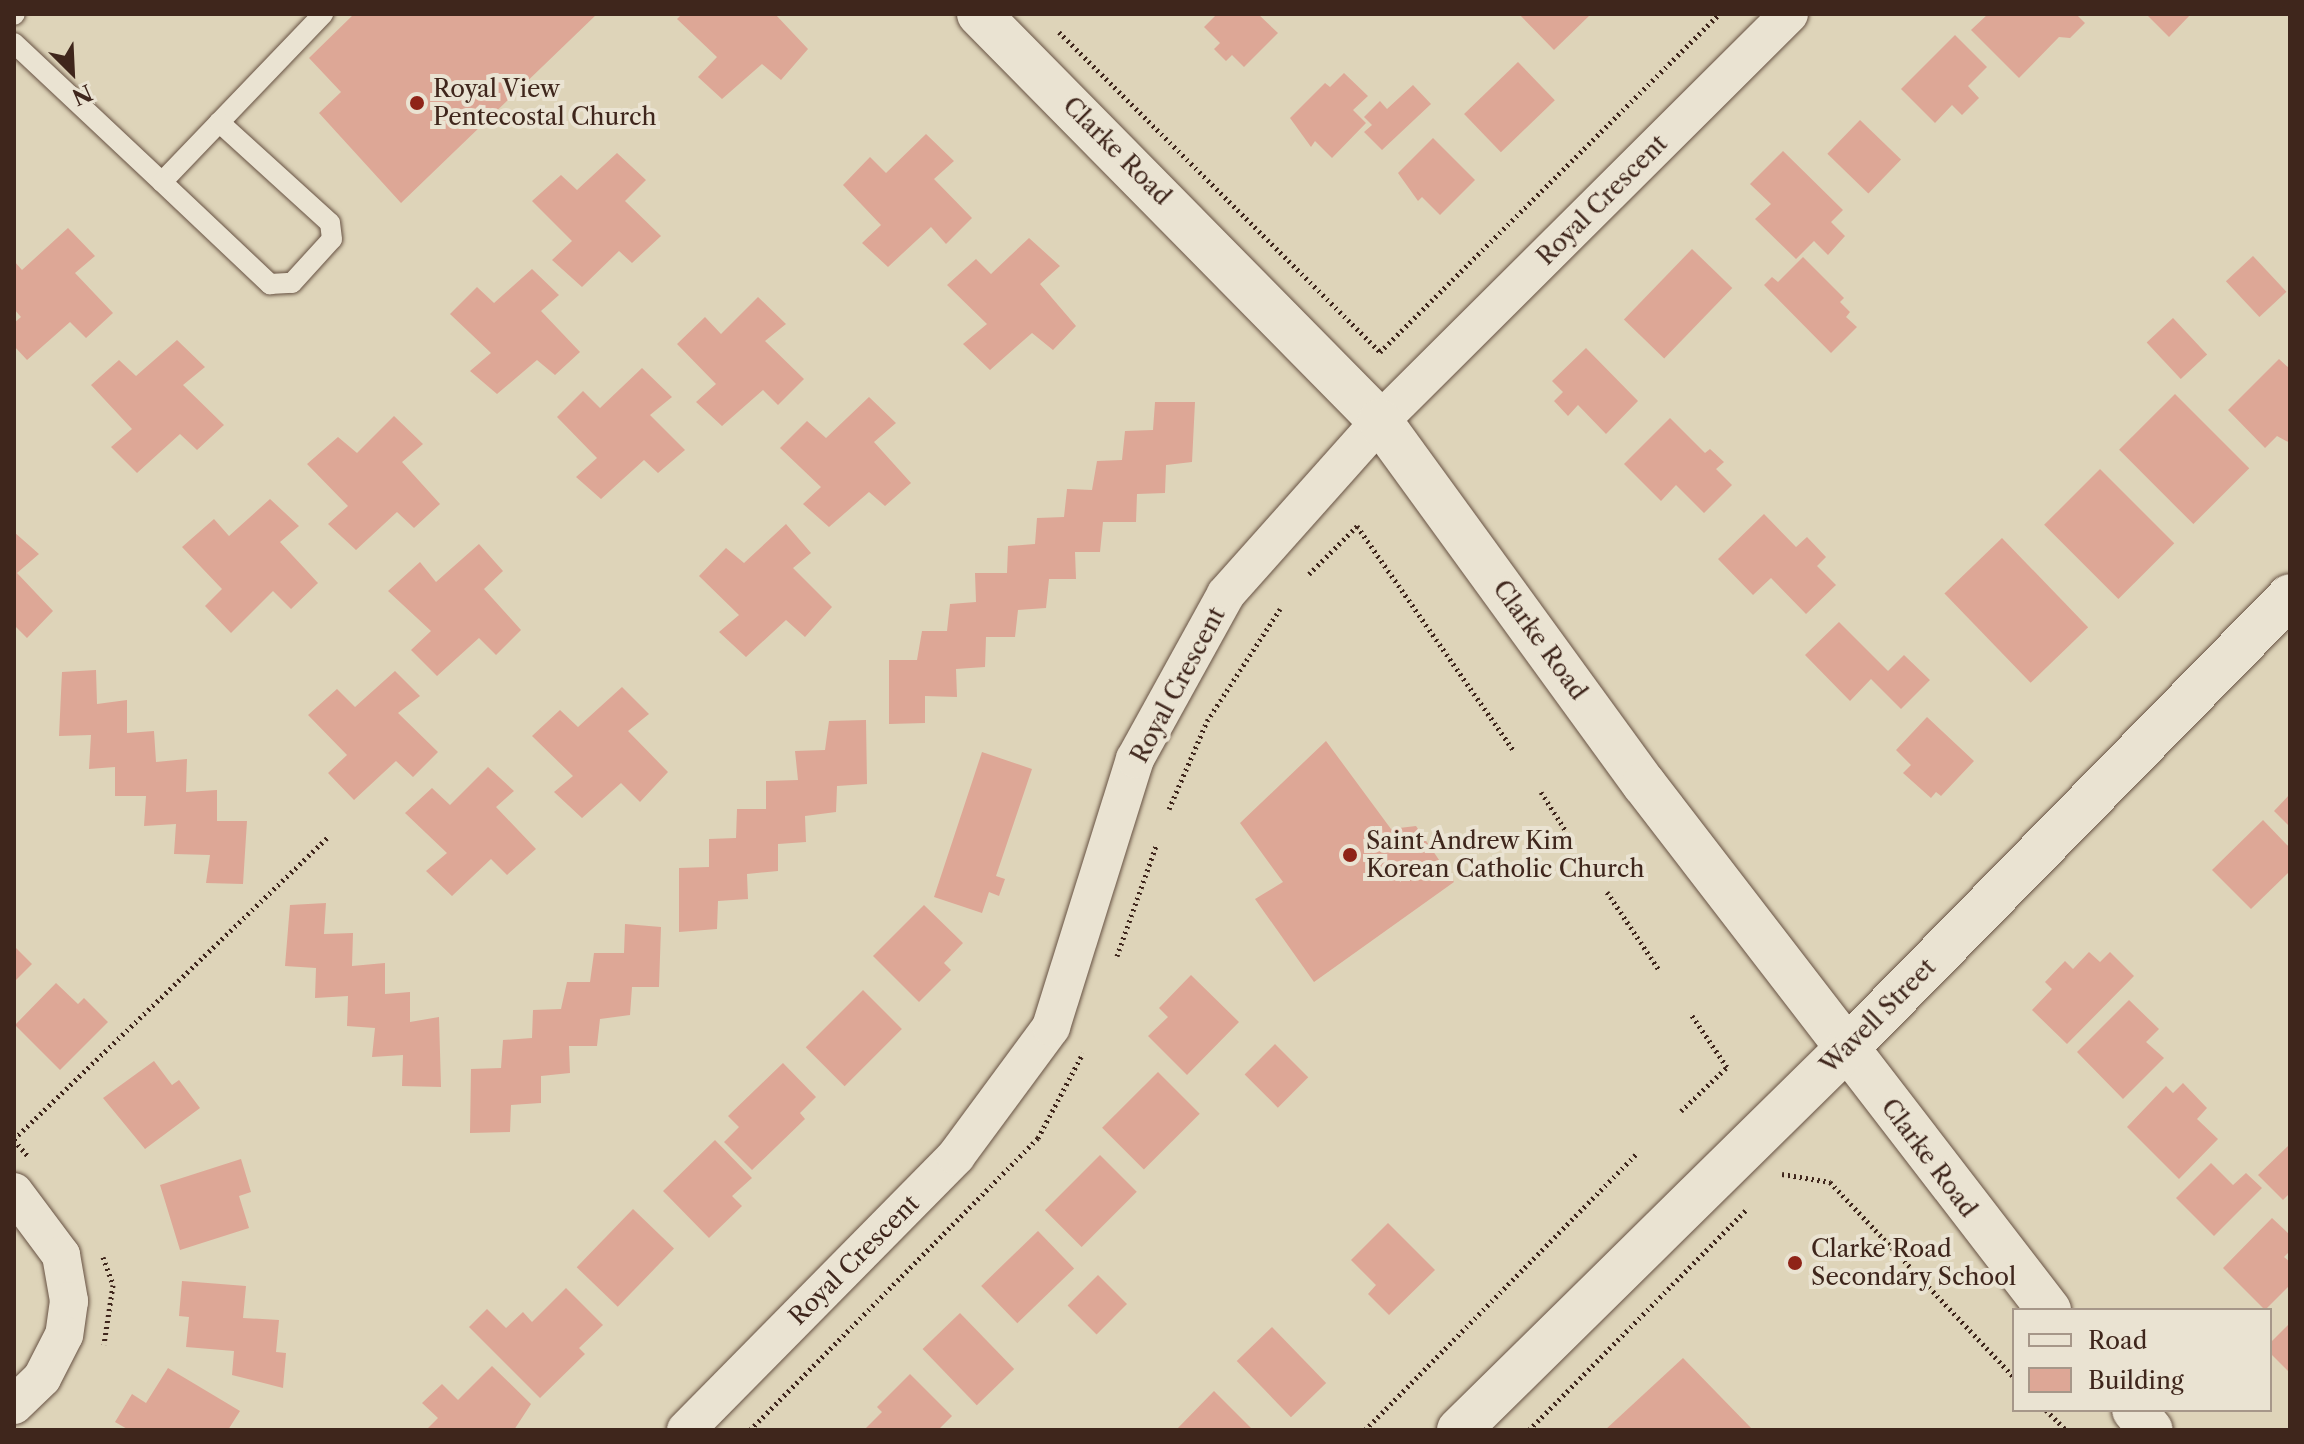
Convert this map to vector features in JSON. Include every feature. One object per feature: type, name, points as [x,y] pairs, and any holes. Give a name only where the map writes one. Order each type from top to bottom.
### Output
[{"type":"main road","name":"Clarke Road","points":[[979,14],[1380,421],[1846,1049],[2047,1308]]},
{"type":"main road","name":"Wavell Street","points":[[1459,1430],[1846,1049],[2290,596]]},
{"type":"main road","points":[[2136,1412],[2151,1430]]},
{"type":"street","name":"Royal Crescent","points":[[686,1430],[956,1156],[1051,1027],[1135,759],[1226,594],[1380,421],[1789,14]]},
{"type":"street","points":[[14,1192],[61,1255],[69,1301],[64,1335],[42,1378],[14,1405]]},
{"type":"lane","points":[[162,182],[323,14]]},
{"type":"lane","points":[[14,43],[270,284],[292,283],[332,239],[330,223],[219,122]]},
{"type":"path","points":[[1053,25],[1380,352],[1719,14]]},
{"type":"path","points":[[1309,574],[1357,526],[1514,751]]},
{"type":"path","points":[[1169,809],[1207,721],[1280,609]]},
{"type":"path","points":[[1541,792],[1573,842]]},
{"type":"path","points":[[14,1139],[328,837]]},
{"type":"path","points":[[1607,892],[1659,970]]},
{"type":"path","points":[[1681,1111],[1727,1067],[1691,1014]]},
{"type":"path","points":[[1365,1430],[1637,1153]]},
{"type":"path","points":[[1775,1181],[1786,1170],[1830,1182],[2012,1375]]},
{"type":"path","points":[[1529,1430],[1752,1204]]},
{"type":"path","points":[[2048,1412],[2066,1430]]},
{"type":"building","name":"Royal View Pentecostal Church","points":[[354,14],[597,14],[401,203],[319,113],[341,92],[309,58]]},
{"type":"building","points":[[682,14],[775,14],[808,49],[781,80],[762,64],[722,99],[698,77],[717,57],[677,19]]},
{"type":"building","points":[[1217,14],[1258,14],[1278,33],[1244,67],[1232,55],[1226,61],[1214,49],[1220,43],[1204,27]]},
{"type":"building","points":[[1519,14],[1591,14],[1554,50]]},
{"type":"building","points":[[1988,14],[2076,14],[2085,23],[2070,38],[2059,37],[2019,78],[1971,30]]},
{"type":"building","points":[[2146,14],[2191,14],[2169,37]]},
{"type":"building","points":[[1955,35],[1987,67],[1968,86],[1979,98],[1962,115],[1952,105],[1935,123],[1901,89]]},
{"type":"building","points":[[1518,62],[1555,100],[1501,152],[1464,114]]},
{"type":"building","points":[[1344,73],[1368,96],[1353,110],[1366,123],[1332,158],[1315,141],[1311,147],[1290,118],[1325,83],[1330,87]]},
{"type":"building","points":[[1413,85],[1431,104],[1382,150],[1364,132],[1372,125],[1364,117],[1380,101],[1387,109]]},
{"type":"building","points":[[1860,120],[1901,160],[1868,193],[1827,154]]},
{"type":"building","points":[[926,134],[954,161],[934,179],[972,218],[946,244],[931,227],[888,267],[862,243],[881,225],[843,185],[870,157],[886,173]]},
{"type":"building","points":[[1433,138],[1475,180],[1440,215],[1422,197],[1418,201],[1398,173]]},
{"type":"building","points":[[1783,151],[1843,210],[1831,222],[1845,236],[1828,255],[1814,241],[1796,259],[1755,219],[1771,204],[1750,184]]},
{"type":"building","points":[[617,153],[646,180],[625,201],[661,236],[632,263],[619,251],[582,287],[552,260],[572,241],[532,201],[561,175],[577,190]]},
{"type":"building","points":[[68,228],[95,256],[75,273],[113,313],[86,338],[70,322],[27,360],[14,346],[14,323],[21,317],[14,309],[14,261],[22,270]]},
{"type":"building","points":[[1029,238],[1060,266],[1040,284],[1076,326],[1053,350],[1032,333],[990,370],[963,344],[987,324],[947,285],[976,259],[991,274]]},
{"type":"building","points":[[1692,249],[1732,288],[1664,358],[1624,319]]},
{"type":"building","points":[[2253,256],[2286,292],[2259,317],[2226,281]]},
{"type":"building","points":[[1803,257],[1844,298],[1840,302],[1850,312],[1846,317],[1857,327],[1831,353],[1764,285],[1772,277],[1778,282]]},
{"type":"building","points":[[532,269],[559,295],[541,311],[580,352],[555,375],[537,360],[497,394],[470,371],[491,353],[450,314],[477,287],[494,303]]},
{"type":"building","points":[[758,297],[786,324],[765,341],[804,379],[778,405],[763,390],[722,426],[696,402],[716,384],[677,344],[705,317],[721,334]]},
{"type":"building","points":[[2173,318],[2207,355],[2181,379],[2147,343]]},
{"type":"building","points":[[177,340],[205,367],[183,385],[224,425],[197,450],[180,434],[137,473],[111,447],[132,429],[91,385],[119,360],[136,376]]},
{"type":"building","points":[[1586,348],[1638,401],[1606,434],[1578,405],[1568,416],[1554,401],[1563,392],[1552,381]]},
{"type":"building","points":[[2279,359],[2290,369],[2290,443],[2277,436],[2265,448],[2228,410]]},
{"type":"building","points":[[642,368],[672,397],[650,415],[685,450],[658,473],[644,460],[601,499],[576,477],[597,458],[557,417],[583,391],[600,408]]},
{"type":"building","points":[[2175,394],[2249,468],[2193,524],[2119,450]]},
{"type":"building","points":[[869,397],[896,423],[874,442],[911,483],[885,506],[869,492],[829,527],[803,504],[821,487],[780,448],[807,421],[826,438]]},
{"type":"building","points":[[1155,402],[1195,402],[1192,462],[1166,465],[1165,493],[1137,494],[1136,522],[1103,522],[1100,552],[1075,552],[1076,579],[1049,579],[1046,608],[1018,610],[1015,637],[986,637],[985,667],[956,669],[957,697],[925,696],[925,723],[889,724],[889,660],[917,660],[922,631],[947,631],[950,604],[976,602],[975,573],[1007,573],[1008,546],[1035,544],[1037,518],[1064,517],[1067,489],[1092,490],[1097,461],[1122,460],[1125,431],[1153,430]]},
{"type":"building","points":[[394,416],[423,444],[402,462],[440,504],[414,528],[397,512],[356,550],[328,524],[348,506],[307,464],[338,437],[357,453]]},
{"type":"building","points":[[1670,418],[1705,453],[1710,449],[1724,462],[1716,469],[1732,485],[1704,513],[1676,485],[1661,501],[1624,464]]},
{"type":"building","points":[[2100,469],[2174,543],[2118,599],[2044,525]]},
{"type":"building","points":[[270,499],[299,526],[280,542],[318,583],[291,609],[273,591],[231,633],[205,606],[222,589],[182,547],[214,519],[229,536]]},
{"type":"building","points":[[1764,514],[1796,547],[1807,537],[1826,557],[1817,566],[1836,585],[1806,614],[1771,578],[1753,595],[1718,559]]},
{"type":"building","points":[[786,524],[811,553],[793,568],[832,607],[805,637],[786,620],[746,657],[719,632],[739,615],[699,576],[726,548],[744,563]]},
{"type":"building","points":[[14,532],[39,554],[17,573],[53,611],[27,638],[14,625]]},
{"type":"building","points":[[2002,538],[2088,627],[2031,683],[1944,594]]},
{"type":"building","points":[[479,544],[503,571],[484,589],[521,630],[496,655],[479,638],[437,676],[411,650],[431,631],[388,591],[420,562],[436,582]]},
{"type":"building","points":[[1839,622],[1888,671],[1904,655],[1930,680],[1901,709],[1871,679],[1850,701],[1805,655]]},
{"type":"building","points":[[96,670],[97,704],[127,700],[127,733],[154,731],[156,762],[187,759],[186,792],[217,790],[217,821],[247,821],[243,884],[206,883],[210,855],[174,854],[176,824],[144,826],[146,796],[115,796],[115,767],[89,769],[91,735],[59,736],[62,672]]},
{"type":"building","points":[[395,671],[420,696],[398,713],[438,752],[413,777],[396,761],[354,800],[328,773],[347,755],[308,715],[337,689],[355,707]]},
{"type":"building","points":[[622,687],[649,714],[628,731],[668,772],[640,802],[621,783],[582,818],[554,792],[573,776],[532,736],[560,710],[578,727]]},
{"type":"building","points":[[1927,717],[1974,761],[1941,796],[1936,792],[1931,798],[1903,773],[1911,765],[1896,750]]},
{"type":"building","points":[[866,720],[867,784],[837,786],[836,812],[805,816],[806,842],[778,844],[778,871],[747,874],[748,899],[718,901],[717,929],[679,932],[679,868],[709,867],[709,839],[736,838],[737,809],[766,809],[766,781],[798,780],[795,751],[825,750],[829,721]]},
{"type":"building","name":"Saint Andrew Kim Korean Catholic Church","points":[[1326,741],[1391,829],[1416,826],[1454,882],[1314,982],[1255,899],[1283,882],[1240,823]]},
{"type":"building","points":[[982,752],[1032,769],[996,876],[1005,879],[999,896],[989,892],[982,913],[934,897]]},
{"type":"building","points":[[488,767],[514,791],[496,807],[536,849],[507,875],[491,859],[452,896],[426,871],[447,853],[405,813],[432,788],[450,805]]},
{"type":"building","points":[[2290,794],[2290,827],[2274,811]]},
{"type":"building","points":[[2263,820],[2290,848],[2290,871],[2251,909],[2212,870]]},
{"type":"building","points":[[326,903],[324,934],[353,933],[352,966],[385,963],[385,994],[410,992],[410,1022],[439,1017],[441,1087],[402,1086],[403,1055],[372,1057],[375,1028],[347,1026],[348,996],[315,998],[316,968],[285,966],[290,905]]},
{"type":"building","points":[[924,905],[963,943],[944,963],[951,970],[919,1002],[873,956]]},
{"type":"building","points":[[625,924],[661,927],[659,987],[632,987],[630,1015],[600,1019],[597,1046],[569,1046],[570,1073],[541,1076],[541,1103],[511,1105],[510,1132],[470,1133],[471,1069],[501,1068],[503,1040],[532,1038],[533,1010],[561,1009],[567,982],[590,982],[594,953],[624,953]]},
{"type":"building","points":[[14,946],[32,964],[14,982]]},
{"type":"building","points":[[2089,952],[2100,962],[2110,952],[2134,976],[2067,1044],[2032,1010],[2052,989],[2045,982],[2065,961],[2073,969]]},
{"type":"building","points":[[1191,975],[1239,1022],[1187,1075],[1148,1036],[1168,1017],[1159,1008]]},
{"type":"building","points":[[56,983],[78,1004],[84,998],[108,1022],[60,1070],[15,1025]]},
{"type":"building","points":[[863,990],[902,1029],[845,1086],[806,1047]]},
{"type":"building","points":[[2129,1000],[2159,1029],[2146,1042],[2164,1058],[2123,1099],[2077,1052]]},
{"type":"building","points":[[1275,1044],[1308,1077],[1278,1108],[1245,1074]]},
{"type":"building","points":[[154,1061],[172,1085],[179,1080],[200,1108],[145,1149],[103,1098]]},
{"type":"building","points":[[783,1063],[816,1097],[800,1113],[805,1119],[752,1170],[724,1142],[739,1127],[728,1116]]},
{"type":"building","points":[[1158,1072],[1200,1114],[1144,1170],[1102,1128]]},
{"type":"building","points":[[2183,1083],[2207,1108],[2197,1119],[2218,1139],[2179,1179],[2127,1127],[2166,1086],[2173,1093]]},
{"type":"building","points":[[715,1140],[752,1178],[732,1196],[742,1206],[709,1238],[663,1191]]},
{"type":"building","points":[[2290,1144],[2290,1193],[2283,1200],[2258,1175]]},
{"type":"building","points":[[1100,1155],[1137,1192],[1082,1247],[1045,1210]]},
{"type":"building","points":[[241,1159],[251,1192],[239,1196],[249,1228],[180,1250],[160,1185]]},
{"type":"building","points":[[2211,1163],[2233,1185],[2246,1173],[2262,1188],[2214,1236],[2176,1198]]},
{"type":"building","points":[[633,1209],[674,1249],[618,1307],[577,1267]]},
{"type":"building","points":[[2272,1218],[2290,1235],[2290,1251],[2284,1257],[2290,1262],[2290,1285],[2267,1308],[2263,1308],[2223,1268]]},
{"type":"building","points":[[1388,1223],[1435,1270],[1389,1315],[1368,1294],[1376,1285],[1351,1260]]},
{"type":"building","points":[[1038,1231],[1074,1268],[1017,1323],[981,1286]]},
{"type":"building","points":[[1098,1275],[1127,1304],[1097,1334],[1068,1305]]},
{"type":"building","points":[[182,1281],[246,1286],[243,1318],[279,1320],[276,1352],[286,1353],[283,1388],[232,1375],[234,1351],[186,1347],[189,1317],[179,1316]]},
{"type":"building","points":[[566,1288],[603,1325],[579,1348],[585,1354],[540,1398],[469,1327],[487,1309],[506,1328],[523,1312],[532,1322]]},
{"type":"building","points":[[960,1313],[1014,1369],[977,1405],[923,1349]]},
{"type":"building","points":[[2290,1323],[2288,1371],[2272,1355],[2272,1341]]},
{"type":"building","points":[[1272,1327],[1326,1383],[1291,1417],[1237,1361]]},
{"type":"building","points":[[1683,1358],[1753,1430],[1605,1430]]},
{"type":"building","points":[[492,1366],[531,1404],[514,1430],[426,1430],[438,1418],[422,1403],[442,1384],[458,1400]]},
{"type":"building","points":[[168,1368],[240,1411],[228,1430],[129,1430],[115,1422],[132,1394],[146,1403]]},
{"type":"building","points":[[910,1374],[952,1416],[938,1430],[864,1430],[882,1412],[877,1407]]},
{"type":"building","points":[[1214,1391],[1253,1430],[1176,1430]]},
{"type":"place","name":"Royal View Pentecostal Church","points":[[417,103]]},
{"type":"place","name":"Saint Andrew Kim Korean Catholic Church","points":[[1350,855]]},
{"type":"place","name":"Clarke Road Secondary School","points":[[1795,1263]]}]
